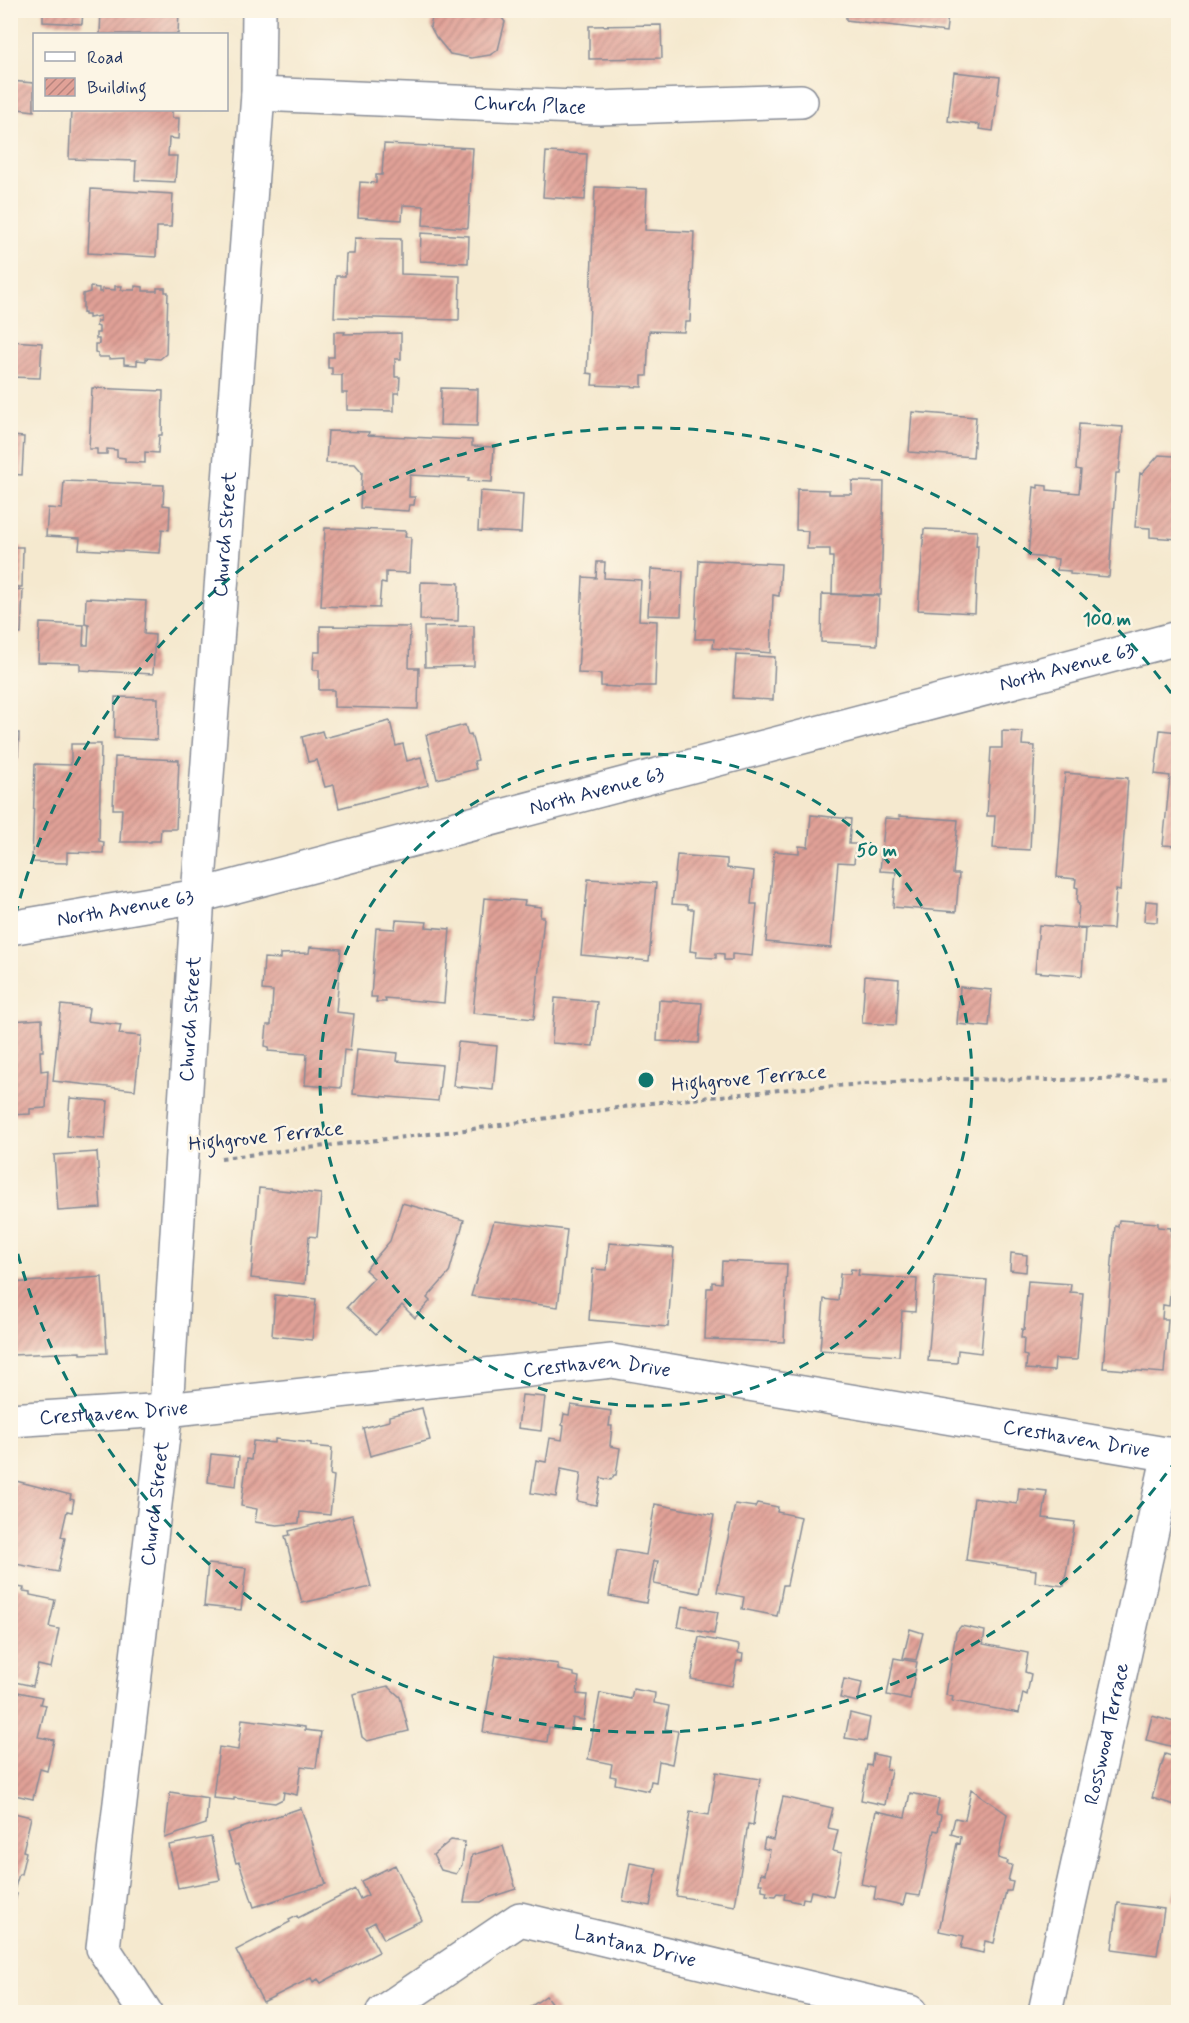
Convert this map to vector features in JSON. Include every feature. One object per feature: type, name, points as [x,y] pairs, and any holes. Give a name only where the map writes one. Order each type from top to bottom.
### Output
[{"type":"street","name":"Church Street","points":[[145,2013],[103,1948],[166,1410],[198,896],[258,94],[259,10]]},
{"type":"street","name":"Church Place","points":[[258,94],[600,108],[801,101]]},
{"type":"street","name":"North Avenue 63","points":[[10,928],[198,896],[1179,638]]},
{"type":"street","name":"Cresthaven Drive","points":[[10,1420],[166,1410],[612,1361],[1174,1455]]},
{"type":"street","name":"Rosswood Terrace","points":[[1045,2013],[1174,1455]]},
{"type":"street","name":"Lantana Drive","points":[[383,2013],[520,1919],[910,2013]]},
{"type":"path","name":"Highgrove Terrace","points":[[182,1161],[473,1129],[651,1103],[790,1089],[941,1079],[1059,1080],[1179,1077]]},
{"type":"building","points":[[43,10],[83,10],[82,24],[43,22]]},
{"type":"building","points":[[101,10],[179,10],[178,33],[100,33]]},
{"type":"building","points":[[434,10],[496,10],[505,22],[498,50],[490,55],[471,58],[450,54],[430,26]]},
{"type":"building","points":[[841,10],[948,10],[946,32],[846,20],[846,14],[841,14]]},
{"type":"building","points":[[661,25],[662,58],[589,59],[589,26]]},
{"type":"building","points":[[954,72],[1000,77],[993,131],[979,129],[980,125],[948,121]]},
{"type":"building","points":[[10,81],[33,83],[33,111],[10,108]]},
{"type":"building","points":[[71,111],[172,111],[172,118],[179,118],[178,139],[169,138],[168,156],[177,156],[175,182],[135,180],[136,161],[69,159]]},
{"type":"building","points":[[384,144],[473,148],[468,228],[423,225],[424,206],[403,205],[402,220],[358,217],[360,182],[376,183],[376,175],[382,175]]},
{"type":"building","points":[[546,152],[587,154],[585,200],[543,197]]},
{"type":"building","points":[[595,187],[647,189],[645,230],[694,232],[690,322],[685,322],[684,332],[649,331],[647,376],[642,376],[642,387],[592,385],[593,374],[587,373]]},
{"type":"building","points":[[91,189],[173,194],[171,227],[157,227],[156,257],[88,253]]},
{"type":"building","points":[[421,233],[469,236],[468,263],[420,261]]},
{"type":"building","points":[[355,238],[401,239],[401,274],[460,276],[459,320],[334,317],[336,276],[345,276],[346,254],[354,254]]},
{"type":"building","points":[[115,286],[122,286],[121,290],[135,290],[135,286],[143,287],[143,291],[157,291],[157,288],[165,288],[165,292],[168,292],[166,354],[160,359],[137,360],[137,365],[124,364],[124,358],[98,357],[95,344],[99,344],[96,333],[99,333],[99,327],[96,326],[97,321],[100,321],[100,316],[89,318],[89,315],[83,313],[83,294],[90,292],[90,287],[99,288],[99,292],[102,292],[102,289],[115,290]]},
{"type":"building","points":[[334,332],[345,332],[344,334],[401,333],[401,359],[395,359],[395,377],[400,377],[399,393],[394,393],[394,411],[347,410],[347,393],[342,393],[342,375],[332,375],[332,368],[328,368],[328,357],[334,357]]},
{"type":"building","points":[[10,341],[42,343],[40,378],[10,377]]},
{"type":"building","points":[[92,388],[163,391],[162,435],[159,435],[158,453],[145,452],[145,463],[125,462],[125,458],[117,457],[117,450],[107,449],[107,454],[97,454],[97,449],[89,449]]},
{"type":"building","points":[[441,388],[478,389],[477,426],[440,425]]},
{"type":"building","points":[[912,412],[976,417],[973,457],[909,452]]},
{"type":"building","points":[[1079,424],[1123,427],[1119,473],[1116,473],[1109,577],[1070,574],[1070,571],[1057,570],[1058,559],[1028,556],[1034,487],[1047,486],[1047,490],[1079,493],[1081,470],[1076,469]]},
{"type":"building","points":[[1176,426],[1178,426],[1178,539],[1150,537],[1150,528],[1135,527],[1140,473],[1142,474],[1159,455],[1174,456]]},
{"type":"building","points":[[328,431],[472,440],[472,446],[494,447],[492,482],[468,481],[469,478],[410,475],[409,497],[415,497],[414,505],[409,505],[408,511],[360,508],[362,472],[355,464],[326,463]]},
{"type":"building","points":[[10,436],[24,437],[22,475],[10,474]]},
{"type":"building","points":[[64,481],[164,485],[163,505],[170,506],[169,530],[162,529],[160,553],[79,549],[80,538],[46,536],[48,508],[62,509]]},
{"type":"building","points":[[852,481],[884,482],[881,595],[832,594],[833,557],[830,557],[830,549],[807,549],[808,531],[796,530],[797,489],[829,490],[829,494],[852,494]]},
{"type":"building","points":[[480,491],[523,494],[521,533],[478,531]]},
{"type":"building","points":[[325,528],[406,531],[405,537],[411,537],[409,573],[386,572],[386,584],[381,583],[379,608],[321,606]]},
{"type":"building","points":[[924,529],[977,531],[975,613],[918,610]]},
{"type":"building","points":[[10,547],[23,547],[22,587],[10,587]]},
{"type":"building","points":[[699,560],[781,564],[779,596],[773,595],[771,653],[713,648],[714,639],[695,639]]},
{"type":"building","points":[[597,562],[605,562],[604,578],[641,580],[639,620],[657,621],[655,686],[636,686],[635,688],[601,686],[601,674],[578,673],[583,577],[596,578]]},
{"type":"building","points":[[651,569],[683,571],[681,616],[648,615]]},
{"type":"building","points":[[421,582],[459,583],[458,621],[420,620]]},
{"type":"building","points":[[10,589],[23,590],[21,634],[10,633]]},
{"type":"building","points":[[822,594],[879,596],[877,645],[821,642]]},
{"type":"building","points":[[86,598],[146,601],[144,634],[155,635],[153,674],[80,670],[80,663],[38,662],[40,623],[84,625],[83,645],[88,645],[89,625],[85,624]]},
{"type":"building","points":[[320,626],[410,627],[409,668],[419,668],[418,709],[334,707],[334,690],[319,690],[319,670],[313,670],[314,652],[320,652]]},
{"type":"building","points":[[474,626],[474,666],[425,667],[424,627]]},
{"type":"building","points":[[736,655],[775,657],[773,700],[733,698]]},
{"type":"building","points":[[115,697],[158,698],[157,740],[114,738]]},
{"type":"building","points":[[390,721],[396,746],[403,744],[407,761],[421,757],[428,785],[339,808],[334,785],[325,787],[317,760],[308,762],[302,737],[322,731],[324,738]]},
{"type":"building","points":[[465,725],[468,735],[471,734],[478,760],[474,761],[476,769],[437,779],[426,735]]},
{"type":"building","points":[[1160,730],[1178,732],[1178,846],[1163,845],[1170,776],[1155,774]]},
{"type":"building","points":[[1002,731],[1023,732],[1022,745],[1035,746],[1030,850],[993,848],[995,816],[987,816],[991,748],[1002,748]]},
{"type":"building","points":[[10,733],[19,733],[18,760],[10,760]]},
{"type":"building","points":[[71,744],[101,744],[99,841],[104,842],[103,853],[67,852],[67,863],[32,862],[35,764],[71,765]]},
{"type":"building","points":[[115,757],[179,760],[176,829],[161,829],[160,841],[120,842],[122,809],[113,809]]},
{"type":"building","points":[[1065,773],[1128,778],[1120,891],[1116,890],[1113,929],[1077,927],[1079,904],[1077,903],[1078,888],[1075,887],[1076,879],[1057,877]]},
{"type":"building","points":[[811,815],[851,819],[849,844],[856,844],[854,863],[838,862],[831,948],[766,942],[774,851],[799,853],[799,846],[808,847]]},
{"type":"building","points":[[899,816],[958,820],[953,874],[959,874],[956,912],[893,907],[896,872],[880,871],[885,818],[900,819]]},
{"type":"building","points":[[677,855],[727,859],[727,868],[754,871],[751,904],[757,904],[752,956],[732,954],[732,960],[724,960],[724,954],[716,953],[716,958],[696,957],[697,952],[690,951],[694,909],[688,909],[688,905],[672,904]]},
{"type":"building","points":[[588,879],[656,883],[649,961],[581,955]]},
{"type":"building","points":[[484,898],[525,901],[524,905],[541,907],[540,917],[544,917],[534,1019],[473,1013]]},
{"type":"building","points":[[1146,901],[1158,902],[1157,922],[1144,921]]},
{"type":"building","points":[[396,920],[427,922],[426,927],[450,929],[444,1003],[385,998],[386,1002],[376,1002],[377,997],[371,997],[376,928],[395,929]]},
{"type":"building","points":[[1039,925],[1085,929],[1082,976],[1035,972]]},
{"type":"building","points":[[310,947],[341,949],[336,1012],[354,1014],[350,1051],[344,1050],[341,1088],[305,1085],[307,1054],[268,1051],[269,1047],[265,1046],[267,1025],[271,1025],[273,991],[262,990],[264,958],[280,959],[280,954],[309,953]]},
{"type":"building","points":[[865,976],[899,979],[896,1025],[862,1023]]},
{"type":"building","points":[[960,987],[992,990],[989,1027],[957,1024]]},
{"type":"building","points":[[555,998],[597,1002],[593,1046],[552,1043]]},
{"type":"building","points":[[659,1000],[702,1003],[699,1043],[657,1041]]},
{"type":"building","points":[[61,1005],[89,1008],[87,1021],[121,1025],[119,1034],[141,1036],[135,1090],[53,1081]]},
{"type":"building","points":[[42,1019],[41,1071],[48,1070],[46,1108],[30,1109],[30,1114],[10,1115],[10,1021]]},
{"type":"building","points":[[458,1042],[497,1046],[493,1090],[453,1086]]},
{"type":"building","points":[[357,1049],[398,1053],[397,1061],[442,1065],[438,1101],[353,1094]]},
{"type":"building","points":[[70,1098],[108,1101],[105,1139],[67,1136]]},
{"type":"building","points":[[97,1152],[101,1208],[58,1211],[54,1155]]},
{"type":"building","points":[[259,1188],[321,1194],[317,1237],[309,1236],[305,1284],[251,1278]]},
{"type":"building","points":[[402,1203],[464,1220],[449,1273],[427,1298],[430,1301],[415,1318],[402,1305],[376,1334],[347,1307],[374,1278],[365,1270],[390,1241]]},
{"type":"building","points":[[1119,1220],[1158,1223],[1158,1227],[1171,1228],[1171,1236],[1175,1236],[1169,1306],[1163,1305],[1162,1319],[1168,1319],[1164,1373],[1103,1368],[1115,1226],[1118,1227]]},
{"type":"building","points":[[494,1221],[567,1230],[558,1307],[471,1296]]},
{"type":"building","points":[[609,1243],[674,1248],[668,1327],[589,1320],[593,1269],[607,1270]]},
{"type":"building","points":[[1011,1253],[1027,1255],[1026,1272],[1010,1270]]},
{"type":"building","points":[[722,1261],[787,1264],[784,1342],[705,1339],[707,1288],[712,1288],[712,1282],[721,1283]]},
{"type":"building","points":[[851,1269],[859,1270],[858,1275],[917,1279],[915,1312],[902,1311],[899,1356],[820,1350],[824,1299],[838,1301],[840,1274],[850,1274]]},
{"type":"building","points":[[935,1276],[987,1280],[981,1353],[958,1350],[957,1363],[928,1361]]},
{"type":"building","points":[[102,1277],[107,1353],[12,1355],[10,1283]]},
{"type":"building","points":[[1028,1281],[1071,1284],[1070,1292],[1083,1293],[1077,1360],[1055,1359],[1054,1371],[1026,1369],[1027,1356],[1023,1355],[1024,1338],[1021,1338],[1022,1329],[1024,1330]]},
{"type":"building","points":[[275,1295],[316,1299],[312,1340],[272,1336]]},
{"type":"building","points":[[522,1395],[545,1397],[541,1431],[518,1428]]},
{"type":"building","points":[[571,1405],[611,1411],[610,1446],[620,1448],[616,1475],[611,1480],[601,1478],[596,1505],[577,1501],[581,1473],[561,1469],[556,1497],[531,1493],[536,1460],[546,1462],[550,1438],[562,1440],[564,1414],[569,1415]]},
{"type":"building","points":[[422,1408],[430,1440],[370,1456],[363,1428],[389,1421],[389,1416]]},
{"type":"building","points":[[275,1439],[332,1448],[330,1475],[334,1476],[330,1515],[300,1512],[299,1523],[277,1525],[255,1522],[257,1509],[241,1506],[247,1459],[251,1460],[253,1441],[275,1443]]},
{"type":"building","points":[[211,1454],[239,1457],[236,1486],[208,1482]]},
{"type":"building","points":[[16,1481],[71,1495],[70,1499],[74,1500],[72,1512],[67,1511],[61,1537],[65,1538],[58,1572],[10,1563],[10,1483],[15,1484]]},
{"type":"building","points":[[1019,1488],[1047,1491],[1043,1518],[1075,1522],[1064,1586],[1035,1582],[1036,1570],[966,1560],[974,1498],[1017,1504]]},
{"type":"building","points":[[757,1503],[778,1507],[777,1512],[801,1517],[787,1585],[783,1585],[777,1616],[742,1609],[744,1597],[717,1592],[735,1504],[755,1507]]},
{"type":"building","points":[[655,1504],[714,1515],[700,1593],[654,1584],[658,1561],[654,1561],[646,1603],[609,1596],[617,1550],[646,1555]]},
{"type":"building","points":[[352,1515],[371,1587],[302,1603],[285,1536],[290,1535],[289,1531]]},
{"type":"building","points":[[208,1564],[246,1568],[241,1610],[204,1606]]},
{"type":"building","points":[[11,1586],[24,1588],[23,1591],[30,1592],[30,1595],[55,1600],[49,1627],[59,1629],[51,1668],[38,1665],[33,1686],[10,1681]]},
{"type":"building","points":[[682,1606],[718,1612],[714,1634],[678,1627]]},
{"type":"building","points":[[961,1626],[985,1631],[983,1644],[1028,1653],[1025,1672],[1031,1674],[1027,1695],[1023,1693],[1019,1713],[952,1701],[953,1697],[946,1695],[956,1632]]},
{"type":"building","points":[[910,1629],[923,1633],[916,1660],[903,1658]]},
{"type":"building","points":[[699,1637],[739,1645],[738,1653],[743,1654],[742,1661],[737,1661],[732,1686],[691,1679]]},
{"type":"building","points":[[496,1655],[558,1664],[558,1670],[574,1673],[574,1676],[579,1677],[577,1694],[587,1695],[584,1720],[573,1718],[571,1730],[549,1727],[547,1742],[483,1732]]},
{"type":"building","points":[[894,1658],[917,1662],[910,1700],[887,1695]]},
{"type":"building","points":[[844,1679],[862,1683],[858,1702],[840,1698]]},
{"type":"building","points":[[388,1686],[400,1697],[409,1731],[367,1741],[362,1737],[353,1694]]},
{"type":"building","points":[[633,1689],[655,1693],[654,1703],[669,1706],[665,1729],[678,1731],[672,1764],[659,1761],[656,1782],[651,1781],[649,1791],[615,1784],[616,1777],[610,1776],[612,1764],[588,1759],[600,1693],[631,1699]]},
{"type":"building","points":[[18,1692],[42,1697],[40,1704],[46,1705],[38,1737],[54,1740],[47,1771],[40,1769],[33,1799],[10,1794],[10,1697],[17,1698]]},
{"type":"building","points":[[850,1713],[870,1718],[866,1741],[845,1738]]},
{"type":"building","points":[[1152,1716],[1178,1723],[1178,1748],[1146,1740]]},
{"type":"building","points":[[242,1719],[305,1727],[305,1730],[321,1732],[316,1768],[301,1766],[297,1795],[284,1792],[283,1799],[275,1803],[213,1798],[219,1747],[238,1750]]},
{"type":"building","points":[[873,1754],[888,1757],[886,1769],[891,1770],[885,1805],[861,1800],[867,1765],[871,1766]]},
{"type":"building","points":[[1165,1754],[1178,1758],[1178,1806],[1152,1798]]},
{"type":"building","points":[[716,1772],[760,1779],[753,1825],[748,1824],[735,1906],[676,1896],[690,1812],[709,1815]]},
{"type":"building","points":[[971,1789],[1007,1814],[998,1858],[1012,1865],[1008,1881],[1013,1882],[1011,1891],[1006,1891],[994,1943],[985,1941],[983,1953],[961,1948],[964,1936],[939,1931],[957,1843],[960,1844],[961,1837],[951,1834],[955,1818],[965,1820]]},
{"type":"building","points":[[170,1792],[208,1798],[206,1824],[165,1838]]},
{"type":"building","points":[[910,1793],[939,1799],[936,1814],[941,1815],[938,1831],[934,1830],[920,1896],[906,1894],[903,1905],[874,1899],[876,1887],[861,1884],[876,1811],[905,1817]]},
{"type":"building","points":[[783,1797],[833,1808],[828,1828],[838,1830],[833,1851],[842,1853],[833,1896],[811,1891],[809,1899],[803,1898],[802,1903],[784,1899],[785,1894],[766,1895],[767,1891],[762,1890],[762,1884],[759,1884],[761,1873],[765,1874],[770,1850],[763,1848],[765,1838],[773,1840]]},
{"type":"building","points":[[301,1808],[326,1884],[254,1907],[239,1862],[236,1863],[227,1833]]},
{"type":"building","points":[[10,1812],[31,1817],[23,1851],[26,1852],[21,1874],[19,1874],[13,1894],[17,1894],[14,1906],[10,1905]]},
{"type":"building","points":[[211,1837],[220,1880],[178,1888],[169,1845]]},
{"type":"building","points":[[451,1840],[465,1842],[462,1865],[456,1874],[441,1870],[433,1855]]},
{"type":"building","points":[[503,1846],[516,1889],[481,1902],[464,1902],[472,1855]]},
{"type":"building","points":[[630,1863],[657,1868],[650,1906],[623,1901]]},
{"type":"building","points":[[395,1865],[422,1920],[384,1939],[375,1922],[366,1927],[379,1952],[321,1983],[318,1979],[313,1982],[311,1978],[263,2002],[236,1950],[290,1922],[289,1920],[297,1916],[298,1918],[355,1889],[360,1899],[368,1895],[361,1881]]},
{"type":"building","points":[[1178,1880],[1178,1901],[1172,1900]]},
{"type":"building","points":[[1118,1903],[1164,1909],[1157,1955],[1112,1949]]},
{"type":"building","points":[[546,1996],[558,2012],[523,2012]]}]
